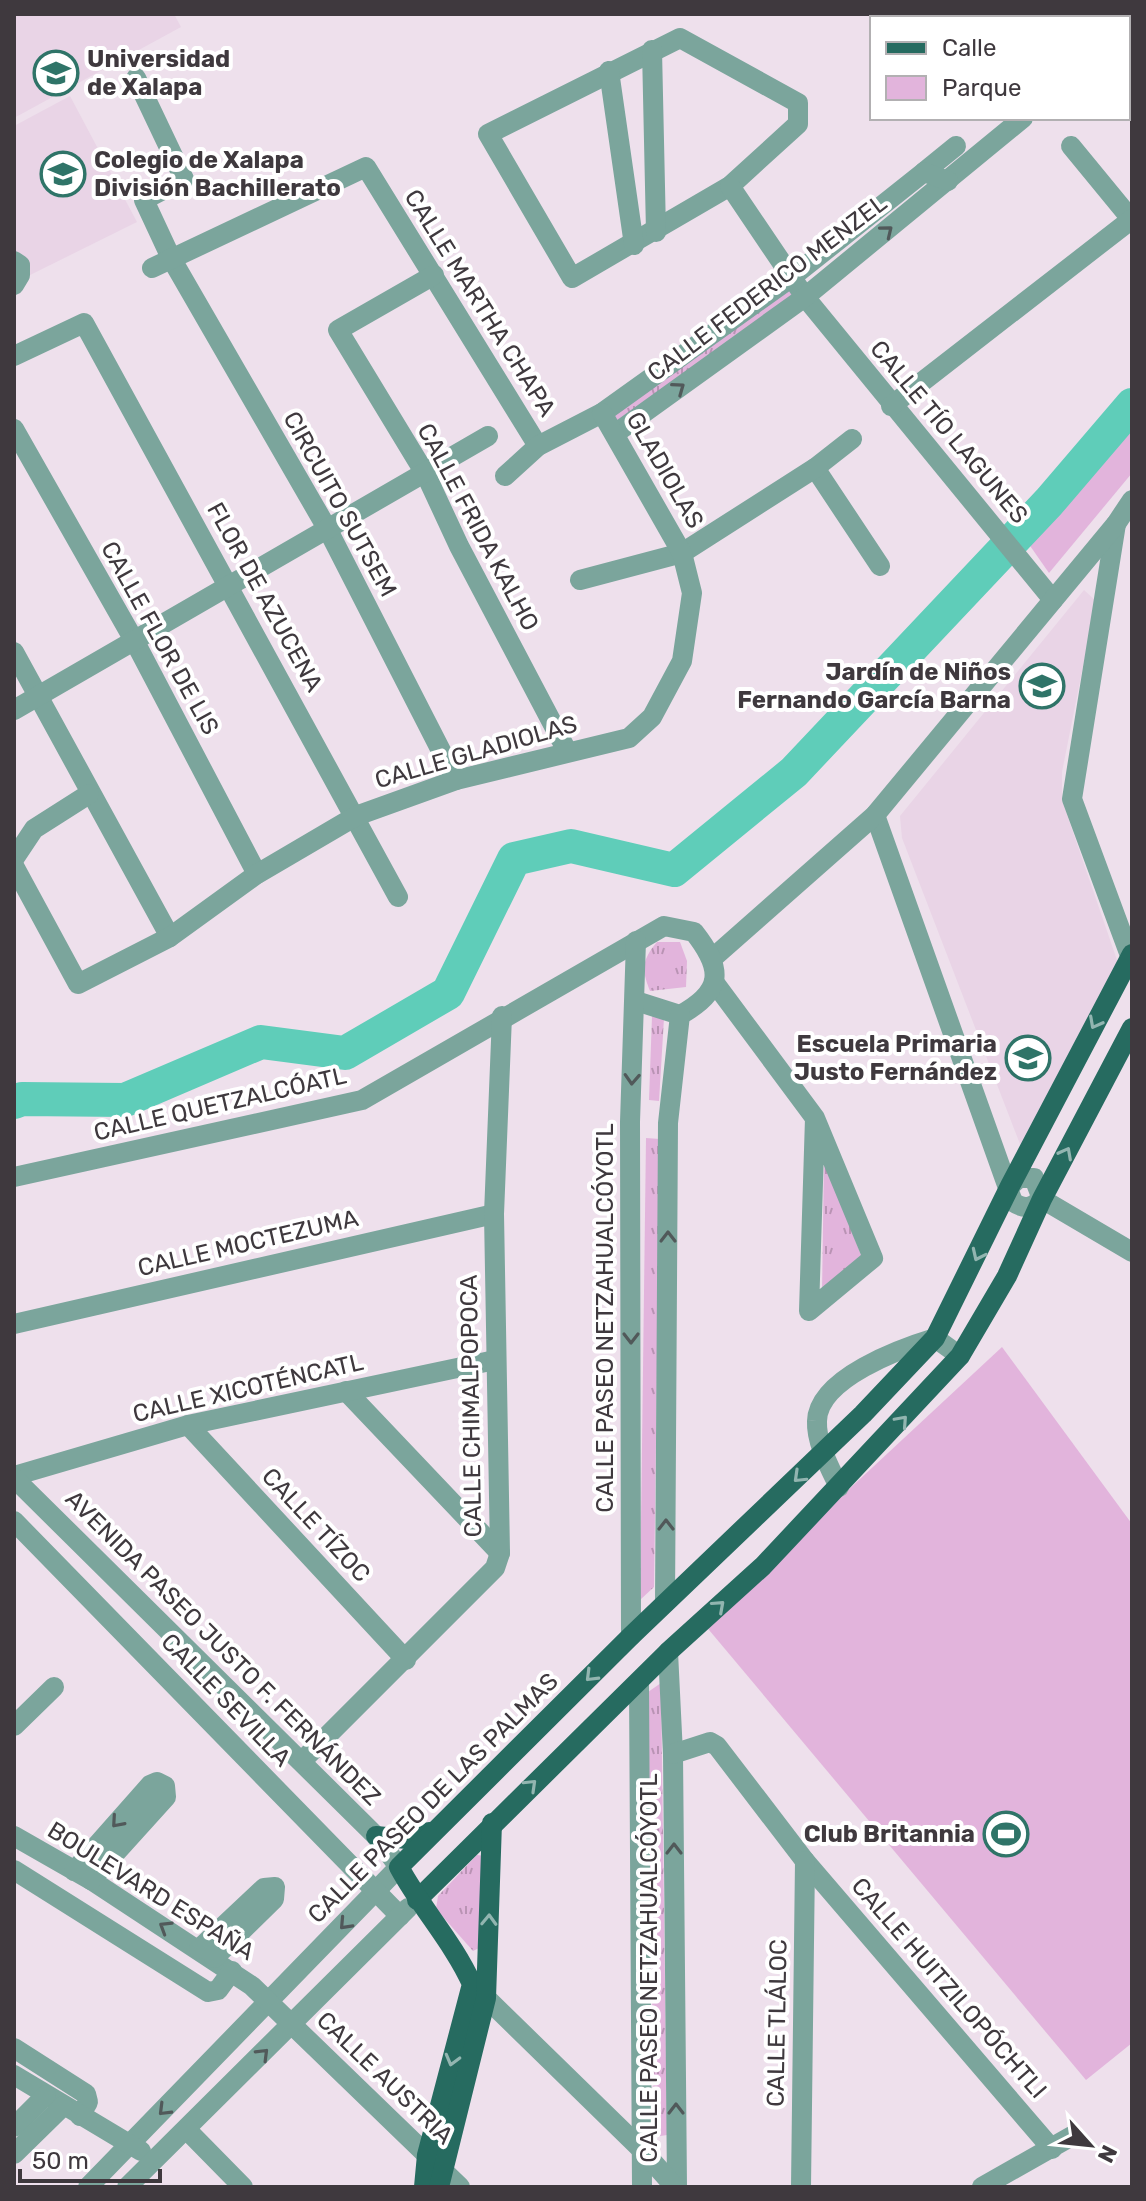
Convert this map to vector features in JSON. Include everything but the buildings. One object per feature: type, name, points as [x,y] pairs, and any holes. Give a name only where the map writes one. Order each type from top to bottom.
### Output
[{"type":"main road","name":"CALLE PASEO DE LAS PALMAS","points":[[399,1867],[631,1636],[824,1453],[935,1338],[975,1263],[1010,1186],[1131,958]]},
{"type":"main road","points":[[417,1900],[668,1652],[763,1566],[960,1356],[1007,1276],[1042,1199],[1132,1028]]},
{"type":"main road","points":[[424,2187],[435,2170],[479,1991],[492,1823]]},
{"type":"main road","points":[[376,1836],[407,1839],[437,1829]]},
{"type":"main road","name":"AVENIDA PASEO JUSTO F. FERNÁNDEZ","points":[[399,1867],[417,1900],[461,1959],[479,1991]]},
{"type":"street","points":[[680,38],[798,103],[798,124],[730,186],[634,245],[572,278],[488,134],[609,71],[680,38]]},
{"type":"street","points":[[652,50],[656,232]]},
{"type":"street","points":[[609,71],[634,245]]},
{"type":"street","name":"CIRCUITO SUTSEM","points":[[136,78],[184,179],[144,200],[171,258],[328,530],[456,780]]},
{"type":"street","name":"CALLE FEDERICO MENZEL","points":[[616,433],[805,297],[1021,120]]},
{"type":"street","name":"CALLE FEDERICO MENZEL","points":[[602,413],[792,277],[956,146]]},
{"type":"street","points":[[891,406],[1132,219],[1071,146]]},
{"type":"street","name":"CALLE MARTHA CHAPA","points":[[171,258],[366,167],[538,446],[602,413]]},
{"type":"street","points":[[924,172],[948,181]]},
{"type":"street","name":"CALLE TÍO LAGUNES","points":[[730,186],[805,297],[891,406],[1053,600]]},
{"type":"street","points":[[152,268],[171,258]]},
{"type":"street","points":[[14,261],[20,265],[20,275],[14,285]]},
{"type":"street","name":"CALLE FRIDA KALHO","points":[[434,275],[338,330],[426,475],[459,546],[567,751]]},
{"type":"street","name":"FLOR DE AZUCENA","points":[[14,356],[84,323],[398,897]]},
{"type":"street","name":"GLADIOLAS","points":[[602,413],[682,553]]},
{"type":"street","name":"CALLE FLOR DE LIS","points":[[14,429],[135,642],[257,874]]},
{"type":"street","points":[[14,710],[135,642],[228,584],[426,475],[488,436]]},
{"type":"street","points":[[580,580],[682,553],[815,468],[852,439]]},
{"type":"street","points":[[505,476],[538,446]]},
{"type":"street","points":[[815,468],[880,566]]},
{"type":"street","points":[[714,957],[875,815],[1116,524],[1132,500]]},
{"type":"street","points":[[1116,524],[1072,799],[1131,958]]},
{"type":"street","name":"CALLE GLADIOLAS","points":[[170,937],[257,874],[356,816],[456,780],[629,738],[652,717],[682,661],[692,593],[682,553]]},
{"type":"street","points":[[14,652],[170,937],[78,984],[14,866]]},
{"type":"street","points":[[14,859],[34,829],[89,794]]},
{"type":"street","points":[[875,815],[1010,1186],[1013,1202],[1022,1208],[1032,1207],[1042,1199],[1131,1251]]},
{"type":"street","points":[[664,926],[694,932],[714,957],[714,982],[702,1003],[680,1015],[636,1001],[636,941],[664,926]]},
{"type":"street","name":"CALLE QUETZALCÓATL","points":[[14,1177],[362,1100],[636,941]]},
{"type":"street","points":[[714,982],[815,1118],[873,1258],[809,1311],[815,1118]]},
{"type":"street","name":"CALLE PASEO NETZAHUALCÓYOTL","points":[[631,1636],[630,1122],[636,1001]]},
{"type":"street","points":[[665,1603],[668,1123],[680,1015]]},
{"type":"street","name":"CALLE CHIMALPOPOCA","points":[[302,1761],[495,1568],[500,1553],[494,1214],[502,1016]]},
{"type":"street","points":[[630,1122],[668,1123]]},
{"type":"street","name":"CALLE MOCTEZUMA","points":[[14,1324],[494,1214]]},
{"type":"street","points":[[839,1487],[824,1453],[816,1421],[824,1401],[842,1383],[890,1352],[935,1338],[960,1356]]},
{"type":"street","name":"CALLE XICOTÉNCATL","points":[[14,1477],[188,1425],[495,1360]]},
{"type":"street","points":[[346,1391],[500,1553]]},
{"type":"street","name":"CALLE TÍZOC","points":[[188,1425],[406,1660]]},
{"type":"street","name":"AVENIDA PASEO JUSTO F. FERNÁNDEZ","points":[[14,1477],[302,1761],[376,1836],[399,1867]]},
{"type":"street","name":"CALLE SEVILLA","points":[[14,1521],[400,1916]]},
{"type":"street","name":"CALLE PASEO NETZAHUALCÓYOTL","points":[[668,1652],[673,1754],[676,2187]]},
{"type":"street","name":"CALLE PASEO NETZAHUALCÓYOTL","points":[[639,1684],[642,2187]]},
{"type":"street","points":[[14,1726],[54,1687]]},
{"type":"street","name":"CALLE HUITZILOPÓCHTLI","points":[[673,1754],[710,1742],[717,1746],[805,1861],[1052,2149]]},
{"type":"street","points":[[157,1782],[165,1786],[166,1797],[83,1876],[150,1785],[157,1782]]},
{"type":"street","name":"BOULEVARD ESPAÑA","points":[[14,1836],[207,1953],[270,2002],[293,2025]]},
{"type":"street","name":"CALLE TLÁLOC","points":[[801,2187],[805,1861]]},
{"type":"street","name":"CALLE PASEO DE LAS PALMAS","points":[[88,2187],[399,1867]]},
{"type":"street","points":[[14,1870],[208,1992],[218,1990],[232,1971]]},
{"type":"street","points":[[127,2187],[417,1900]]},
{"type":"street","points":[[479,1991],[676,2187]]},
{"type":"street","name":"CALLE AUSTRIA","points":[[293,2025],[435,2170],[460,2187]]},
{"type":"street","points":[[14,2048],[86,2094],[88,2102],[63,2106],[14,2127]]},
{"type":"street","points":[[14,2075],[130,2146],[157,2157]]},
{"type":"street","points":[[14,2154],[63,2106]]},
{"type":"street","points":[[187,2130],[243,2187]]},
{"type":"street","points":[[982,2187],[1072,2136]]},
{"type":"shaded area","name":"Universidad de Xalapa","points":[[14,14],[174,14],[181,27],[14,118]]},
{"type":"shaded area","name":"Colegio de Xalapa División Bachillerato","points":[[70,96],[137,222],[14,283],[14,126]]},
{"type":"shaded area","points":[[1084,590],[1096,601],[1062,772],[1062,800],[1118,963],[1023,1152],[902,838],[900,816]]},
{"type":"green space","points":[[792,284],[796,295],[616,422],[610,414]]},
{"type":"green space","points":[[1132,413],[1132,473],[1049,573],[1026,540]]},
{"type":"green space","points":[[657,942],[680,942],[687,961],[686,987],[650,991],[644,965]]},
{"type":"green space","points":[[652,1016],[664,1018],[659,1101],[649,1100]]},
{"type":"green space","points":[[646,1138],[660,1139],[654,1587],[640,1600]]},
{"type":"green space","points":[[824,1160],[863,1260],[822,1292]]},
{"type":"green space","name":"Club Britannia","points":[[1002,1347],[1132,1524],[1132,2043],[1086,2080],[704,1624]]},
{"type":"green space","points":[[661,1683],[667,2135],[654,2137],[648,1692]]},
{"type":"green space","points":[[477,1855],[486,1856],[485,1945],[473,1951],[436,1909],[438,1896]]},
{"type":"waterway","points":[[14,1102],[22,1099],[125,1100],[261,1042],[345,1053],[448,993],[514,859],[571,846],[674,870],[794,772],[1049,502],[1132,405]]},
{"type":"place","name":"Universidad de Xalapa","points":[[56,73]]},
{"type":"place","name":"Colegio de Xalapa División Bachillerato","points":[[63,174]]},
{"type":"place","name":"Jardín de Niños Fernando García Barna","points":[[1042,686]]},
{"type":"place","name":"Escuela Primaria Justo Fernández","points":[[1028,1058]]},
{"type":"place","name":"Club Britannia","points":[[1006,1834]]}]
